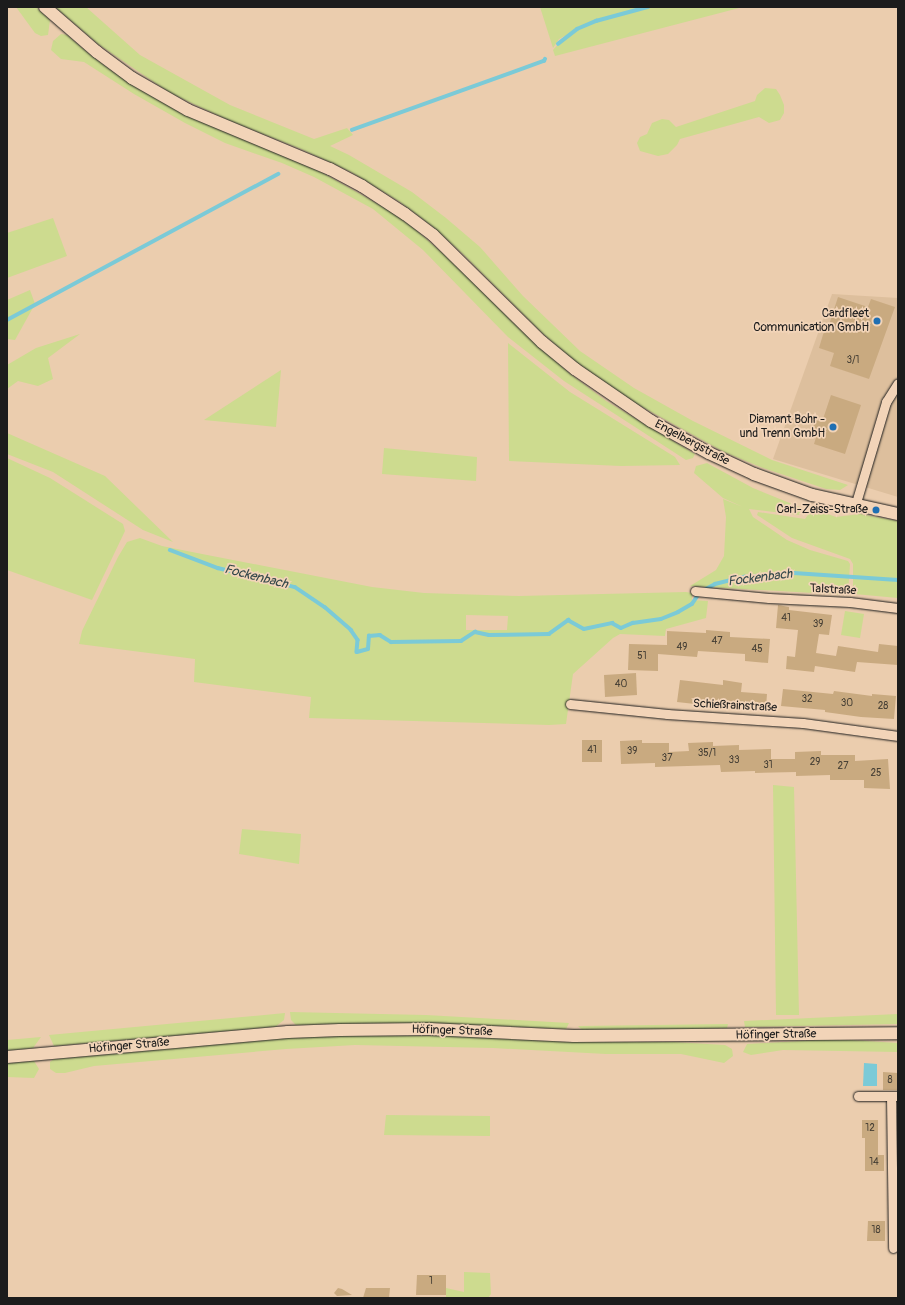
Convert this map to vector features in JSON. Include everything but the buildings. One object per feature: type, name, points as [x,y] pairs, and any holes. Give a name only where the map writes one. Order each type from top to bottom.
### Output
[{"type":"street","name":"Engelbergstraße","points":[[45,7],[102,56],[132,78],[188,110],[330,169],[374,194],[433,235],[542,342],[575,369],[651,421],[709,453],[754,474],[812,496],[898,514]]},
{"type":"street","points":[[855,506],[886,402],[898,383]]},
{"type":"street","name":"Talstraße","points":[[695,591],[709,594],[850,602],[898,608]]},
{"type":"street","name":"Schießrainstraße","points":[[570,704],[667,714],[803,723],[898,736]]},
{"type":"street","name":"Höfinger Straße","points":[[7,1057],[288,1032],[340,1030],[429,1029],[574,1036],[898,1033]]},
{"type":"street","points":[[858,1096],[894,1096],[896,1175],[893,1248]]},
{"type":"shaded area","points":[[832,294],[898,298],[898,497],[773,459]]},
{"type":"green space","points":[[16,7],[36,7],[50,20],[48,35],[41,36],[35,33]]},
{"type":"green space","points":[[55,7],[86,7],[140,55],[230,105],[314,139],[347,128],[353,135],[330,146],[349,155],[412,192],[446,218],[480,247],[523,296],[580,351],[634,388],[693,421],[772,460],[848,485],[840,490],[826,489],[763,468],[724,452],[626,398],[569,357],[540,331],[463,254],[433,227],[400,202],[351,172],[301,149],[230,121],[170,93],[98,44]]},
{"type":"green space","points":[[540,7],[644,7],[595,20],[559,39],[553,48]]},
{"type":"green space","points":[[653,7],[743,7],[555,56],[553,50],[561,41],[576,31],[596,22]]},
{"type":"green space","points":[[61,34],[67,35],[93,57],[129,83],[183,114],[321,172],[401,217],[454,263],[519,328],[569,373],[606,401],[695,454],[693,458],[686,460],[564,381],[508,337],[423,250],[373,209],[314,177],[282,163],[225,143],[185,123],[134,94],[84,62],[61,59],[51,50],[53,41]]},
{"type":"green space","points":[[765,88],[776,89],[780,95],[784,105],[784,113],[780,120],[769,123],[759,117],[680,139],[677,145],[668,154],[658,156],[640,151],[637,143],[640,137],[647,134],[652,123],[662,119],[669,120],[676,127],[755,101],[757,95]]},
{"type":"green space","points":[[53,218],[67,256],[7,278],[7,233]]},
{"type":"green space","points":[[30,290],[35,304],[15,340],[7,339],[7,300]]},
{"type":"green space","points":[[80,334],[48,358],[53,379],[38,386],[18,381],[7,389],[7,365],[36,348]]},
{"type":"green space","points":[[508,343],[570,392],[675,457],[680,465],[621,466],[509,461]]},
{"type":"green space","points":[[281,370],[276,427],[204,420]]},
{"type":"green space","points":[[7,433],[105,476],[173,542],[143,530],[53,472],[7,454]]},
{"type":"green space","points":[[384,448],[477,457],[476,481],[382,474]]},
{"type":"green space","points":[[7,458],[50,478],[123,524],[125,531],[92,600],[7,570]]},
{"type":"green space","points":[[707,463],[753,488],[802,508],[799,515],[749,509],[753,517],[787,540],[810,550],[848,561],[850,564],[848,595],[690,586],[716,570],[724,556],[726,517],[723,499],[743,507],[723,498],[694,473],[696,466]]},
{"type":"green space","points":[[819,511],[836,517],[860,514],[898,521],[898,598],[854,594],[853,564],[850,559],[792,538],[757,515],[758,512],[805,519],[810,512]]},
{"type":"green space","points":[[140,538],[162,546],[372,587],[424,593],[519,596],[686,592],[692,593],[692,600],[708,601],[706,618],[666,629],[665,636],[620,634],[613,638],[573,674],[566,724],[549,725],[309,718],[311,697],[194,682],[195,659],[79,644],[82,631],[118,557],[127,542]],"holes":[[[466,615],[508,616],[507,630],[466,630]]]},
{"type":"green space","points":[[845,611],[864,614],[860,638],[841,635]]},
{"type":"green space","points":[[773,785],[794,787],[799,1015],[776,1015]]},
{"type":"green space","points":[[242,829],[301,834],[299,864],[239,854]]},
{"type":"green space","points":[[290,1012],[426,1015],[569,1023],[566,1029],[423,1023],[296,1025],[291,1020]]},
{"type":"green space","points":[[285,1013],[284,1020],[275,1027],[54,1046],[49,1035]]},
{"type":"green space","points":[[898,1014],[898,1024],[745,1027],[744,1021]]},
{"type":"green space","points":[[728,1024],[727,1028],[655,1031],[582,1030],[578,1026]]},
{"type":"green space","points":[[346,1035],[452,1036],[578,1042],[674,1042],[725,1045],[732,1049],[733,1056],[724,1063],[681,1054],[606,1054],[493,1048],[355,1045],[286,1049],[94,1066],[65,1073],[56,1073],[50,1069],[50,1062],[54,1059],[284,1038]]},
{"type":"green space","points":[[41,1037],[33,1048],[7,1051],[7,1040]]},
{"type":"green space","points":[[835,1039],[898,1043],[898,1052],[783,1050],[751,1055],[743,1052],[747,1044]]},
{"type":"green space","points":[[34,1061],[39,1069],[34,1078],[7,1077],[7,1063]]},
{"type":"green space","points":[[386,1115],[490,1116],[490,1136],[384,1135]]},
{"type":"green space","points":[[464,1272],[490,1273],[491,1294],[488,1298],[446,1298],[446,1288],[464,1292]]},
{"type":"water","points":[[864,1063],[877,1064],[877,1086],[863,1086]]},
{"type":"waterway","points":[[558,44],[577,29],[596,21],[648,7]]},
{"type":"waterway","points":[[352,130],[544,61],[545,59]]},
{"type":"waterway","points":[[7,320],[278,174]]},
{"type":"waterway","name":"Fockenbach","points":[[170,550],[218,568],[295,587],[325,607],[351,630],[358,640],[357,652],[368,649],[369,636],[380,635],[391,642],[461,641],[475,632],[489,635],[549,634],[568,620],[584,629],[612,623],[621,628],[633,623],[661,619],[678,612],[692,604],[700,592]]},
{"type":"waterway","name":"Fockenbach","points":[[706,589],[715,584],[744,577],[794,573],[898,580]]},
{"type":"place","name":"Cardfleet Communication GmbH","points":[[877,321]]},
{"type":"place","name":"Diamant Bohr - und Trenn GmbH","points":[[833,427]]},
{"type":"place","name":"Carl-Zeiss-Straße","points":[[876,510]]}]
